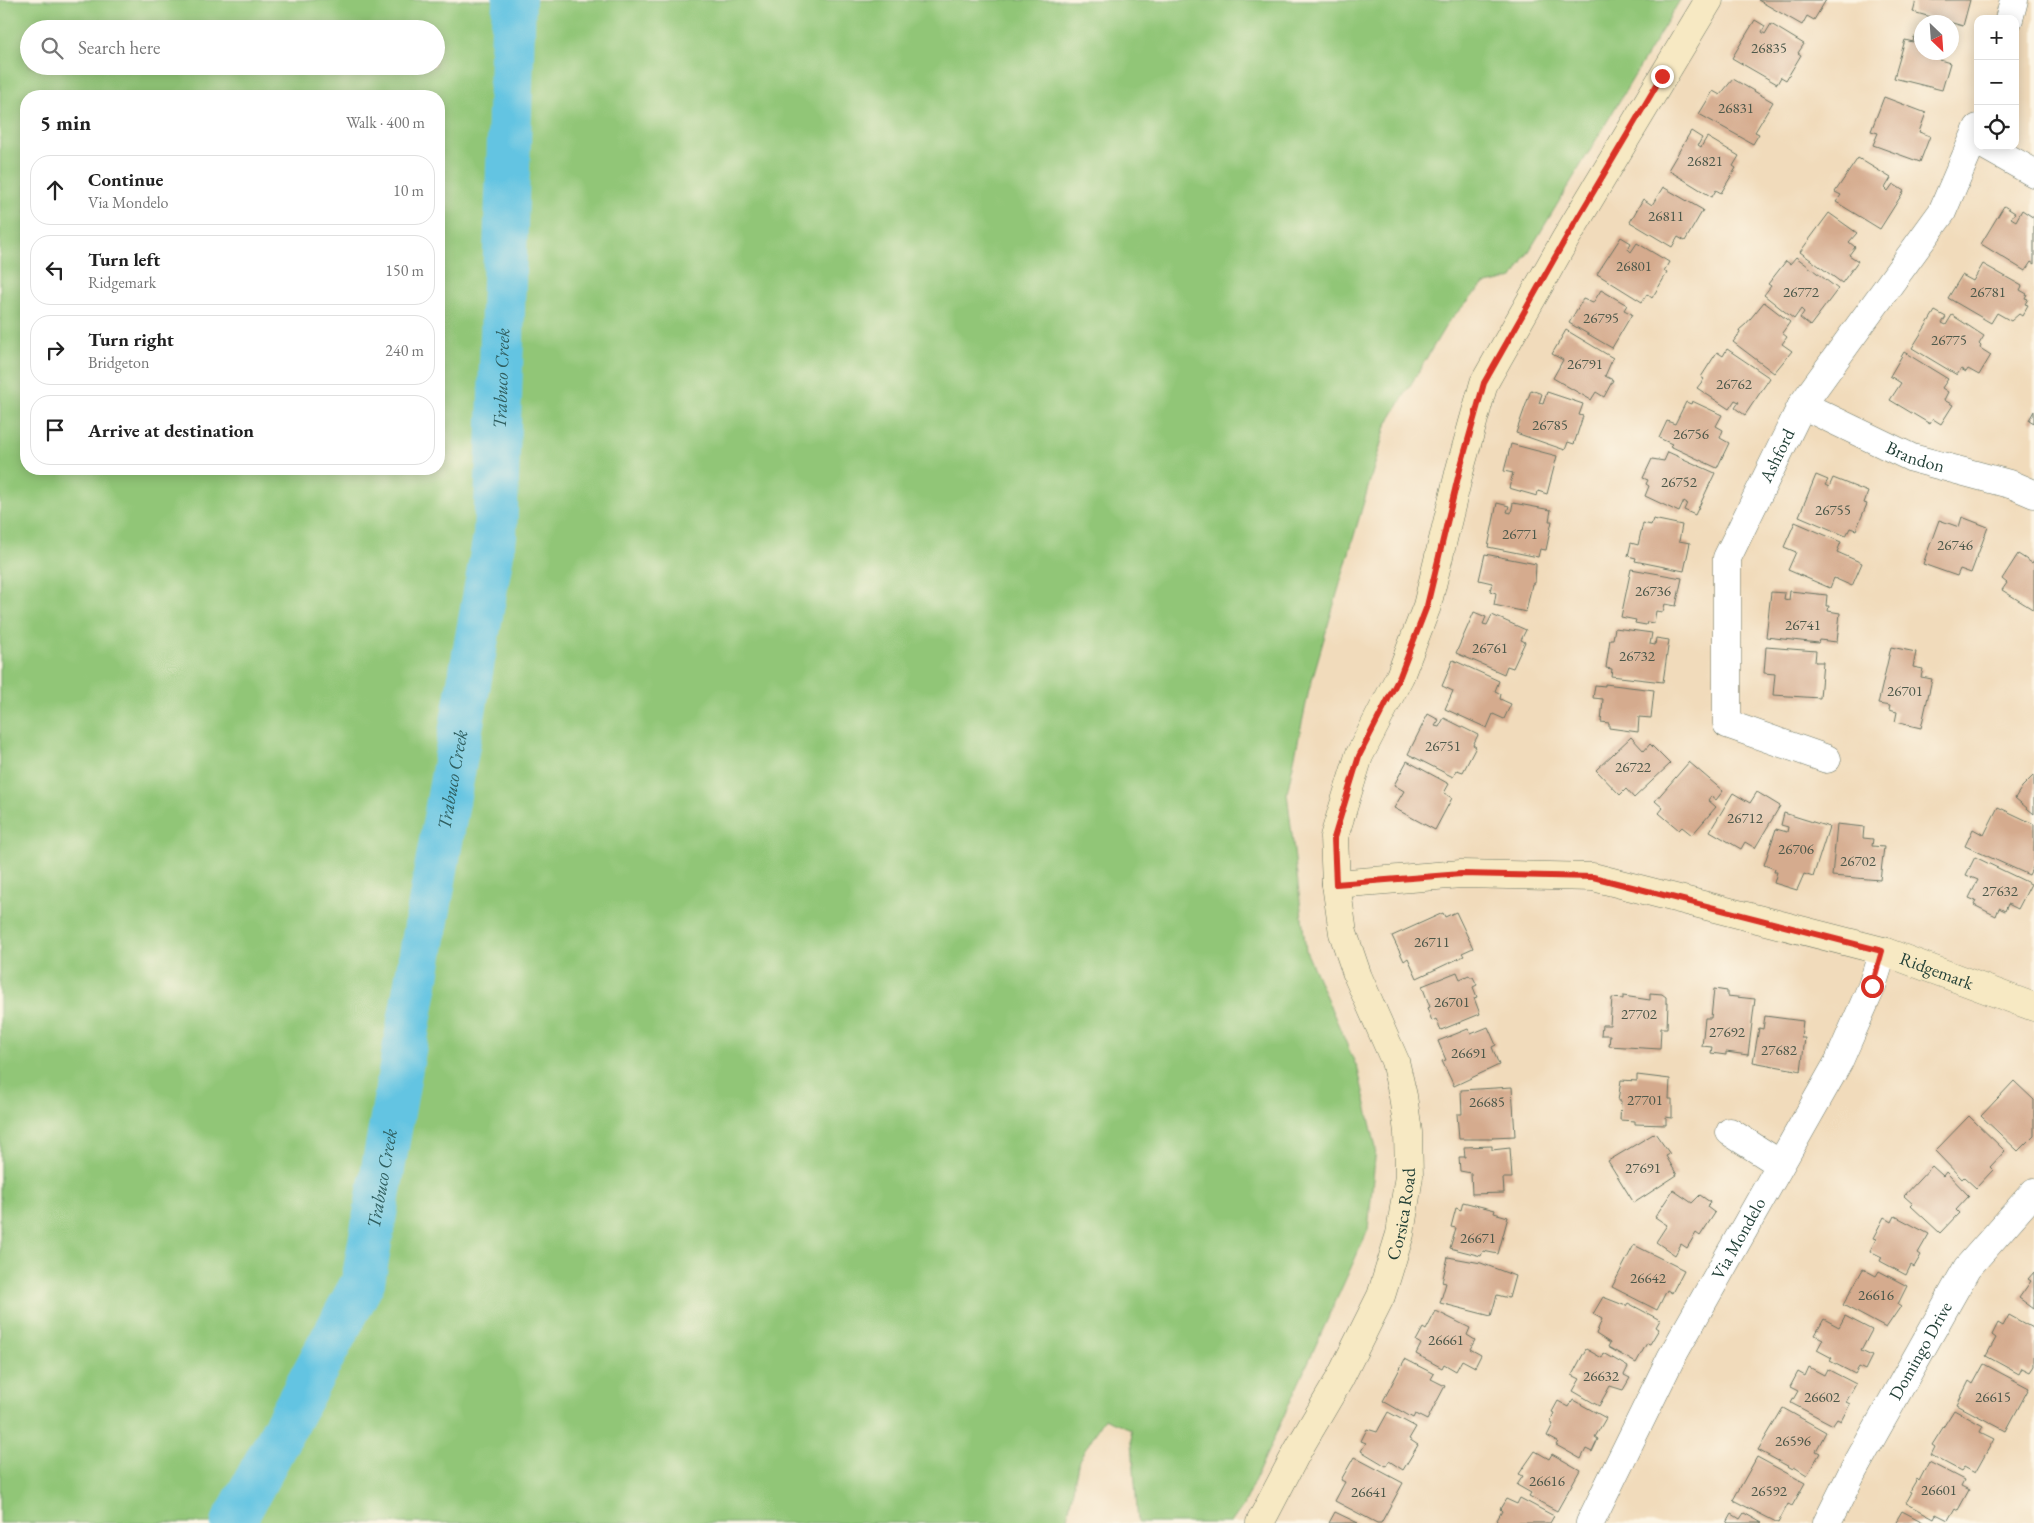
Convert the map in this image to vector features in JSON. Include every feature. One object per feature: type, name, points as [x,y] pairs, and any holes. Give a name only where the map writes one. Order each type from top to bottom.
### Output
[{"type":"street","name":"Corsica Road","points":[[1260,1523],[1298,1450],[1339,1380],[1381,1296],[1400,1234],[1408,1176],[1408,1132],[1395,1060],[1358,977],[1343,933],[1336,884],[1334,838],[1359,756],[1400,676],[1427,606],[1460,469],[1484,383],[1566,238],[1709,0]]},
{"type":"street","points":[[2010,15],[2014,0]]},
{"type":"street","name":"Ashford","points":[[1827,759],[1727,724],[1727,558],[1802,405],[1942,212],[1974,149]]},
{"type":"street","points":[[1996,150],[2034,174]]},
{"type":"street","name":"Brandon","points":[[1802,405],[1912,458],[2013,484],[2034,494]]},
{"type":"street","name":"Ridgemark","points":[[1336,884],[1461,874],[1593,877],[1882,951],[2033,1003]]},
{"type":"street","name":"Via Mondelo","points":[[1590,1523],[1671,1358],[1839,1061],[1872,986],[1882,951]]},
{"type":"street","points":[[1730,1132],[1780,1164]]},
{"type":"street","name":"Domingo Drive","points":[[1827,1523],[1853,1471],[1967,1268],[2034,1192]]},
{"type":"green space","points":[[0,0],[1680,0],[1513,278],[1483,285],[1448,322],[1386,426],[1309,690],[1287,793],[1306,951],[1358,1070],[1376,1148],[1368,1230],[1243,1506],[1231,1523],[1138,1523],[1131,1429],[1104,1418],[1079,1460],[1066,1523],[0,1523]]},
{"type":"building","points":[[1758,0],[1826,0],[1814,20],[1807,16],[1802,25]]},
{"type":"building","points":[[1916,0],[1970,0],[1963,26],[1959,25],[1959,15],[1924,15],[1913,12]]},
{"type":"building","points":[[1755,20],[1765,26],[1762,32],[1765,34],[1771,24],[1804,44],[1798,53],[1801,55],[1786,80],[1781,77],[1777,84],[1732,58]]},
{"type":"building","points":[[1914,37],[1914,60],[1940,60],[1950,63],[1942,90],[1894,78],[1905,40],[1913,42]]},
{"type":"building","points":[[1733,79],[1773,102],[1755,132],[1759,134],[1753,144],[1699,114],[1713,91],[1720,95]]},
{"type":"building","points":[[1884,97],[1926,113],[1919,132],[1930,136],[1920,162],[1873,145],[1878,133],[1871,131]]},
{"type":"building","points":[[1691,131],[1702,138],[1698,145],[1701,147],[1707,137],[1739,156],[1733,166],[1736,168],[1721,193],[1716,190],[1712,197],[1668,170]]},
{"type":"building","points":[[1858,158],[1891,178],[1885,188],[1888,191],[1893,184],[1904,191],[1880,229],[1836,202],[1841,195],[1835,192]]},
{"type":"building","points":[[1663,187],[1703,210],[1685,241],[1678,237],[1672,247],[1630,222],[1643,199],[1652,205]]},
{"type":"building","points":[[2004,206],[2015,213],[2011,218],[2016,221],[2022,210],[2034,218],[2034,264],[2031,262],[2025,271],[1981,244]]},
{"type":"building","points":[[1829,213],[1857,233],[1849,242],[1855,247],[1849,255],[1858,261],[1842,283],[1800,252]]},
{"type":"building","points":[[1621,237],[1631,243],[1628,249],[1631,252],[1637,243],[1669,262],[1664,271],[1667,273],[1652,298],[1647,294],[1642,302],[1597,274]]},
{"type":"building","points":[[1796,257],[1838,289],[1810,326],[1800,318],[1804,312],[1801,309],[1794,319],[1764,295],[1771,286],[1768,284],[1786,261],[1790,264]]},
{"type":"building","points":[[1983,264],[2022,286],[2020,290],[2027,294],[2025,298],[2028,299],[2025,304],[2028,305],[2022,316],[2019,314],[2011,321],[1997,313],[1991,323],[1948,298],[1962,275],[1973,281]]},
{"type":"building","points":[[1601,290],[1627,305],[1624,310],[1632,314],[1612,348],[1569,323],[1583,299],[1593,303]]},
{"type":"building","points":[[1764,302],[1790,322],[1782,333],[1787,337],[1782,344],[1792,351],[1774,373],[1733,342],[1740,333],[1739,330]]},
{"type":"building","points":[[1935,311],[1946,317],[1942,323],[1946,325],[1952,315],[1984,336],[1979,344],[1980,348],[1991,355],[1979,375],[1968,369],[1966,372],[1961,369],[1957,375],[1912,348]]},
{"type":"building","points":[[1566,330],[1613,358],[1605,376],[1613,380],[1604,397],[1596,392],[1591,400],[1553,378],[1563,360],[1552,354]]},
{"type":"building","points":[[1727,349],[1770,378],[1745,415],[1735,408],[1739,402],[1735,400],[1729,409],[1697,388],[1704,379],[1701,377],[1717,352],[1723,356]]},
{"type":"building","points":[[1904,352],[1948,379],[1942,388],[1948,392],[1944,400],[1953,405],[1941,424],[1933,419],[1930,424],[1890,400],[1901,383],[1890,376]]},
{"type":"building","points":[[1531,390],[1542,394],[1539,403],[1543,404],[1547,392],[1583,404],[1579,415],[1583,416],[1574,444],[1568,442],[1565,450],[1516,433]]},
{"type":"building","points":[[1692,401],[1722,415],[1716,426],[1723,430],[1720,438],[1729,443],[1717,468],[1670,446],[1672,444],[1659,438],[1667,421],[1675,424],[1686,402],[1691,404]]},
{"type":"building","points":[[2034,411],[2034,423],[2029,420]]},
{"type":"building","points":[[1511,444],[1557,456],[1547,494],[1538,491],[1537,496],[1509,488],[1513,473],[1504,471]]},
{"type":"building","points":[[1668,452],[1715,473],[1695,515],[1684,510],[1687,503],[1684,501],[1679,512],[1645,496],[1649,486],[1646,484],[1648,480],[1643,478],[1652,459],[1664,461]]},
{"type":"building","points":[[1816,475],[1828,480],[1825,485],[1829,487],[1833,478],[1868,492],[1864,503],[1867,504],[1856,530],[1850,528],[1846,536],[1799,516]]},
{"type":"building","points":[[1497,503],[1509,506],[1507,512],[1511,513],[1513,503],[1551,510],[1549,521],[1552,521],[1546,550],[1540,549],[1538,557],[1488,547]]},
{"type":"building","points":[[1962,517],[1988,527],[1971,573],[1960,569],[1957,576],[1923,564],[1939,520],[1959,527]]},
{"type":"building","points":[[1653,519],[1682,525],[1679,541],[1690,543],[1684,571],[1635,561],[1636,558],[1628,556],[1631,543],[1638,545],[1643,523],[1651,525]]},
{"type":"building","points":[[1795,522],[1841,542],[1837,552],[1862,563],[1852,586],[1834,578],[1830,588],[1788,570],[1796,552],[1784,547]]},
{"type":"building","points":[[1485,554],[1536,564],[1535,583],[1532,584],[1526,612],[1494,605],[1496,593],[1490,591],[1492,583],[1479,580]]},
{"type":"building","points":[[2018,554],[2032,563],[2034,560],[2034,610],[2002,590],[2007,583],[2002,579]]},
{"type":"building","points":[[1631,569],[1682,578],[1676,606],[1665,604],[1663,612],[1656,611],[1654,623],[1647,622],[1646,625],[1635,623],[1636,620],[1621,617]]},
{"type":"building","points":[[1790,591],[1827,595],[1826,606],[1829,606],[1828,611],[1840,613],[1837,642],[1819,640],[1818,643],[1766,637],[1771,592],[1785,593],[1784,599],[1789,600]]},
{"type":"building","points":[[1474,612],[1486,617],[1483,624],[1487,625],[1492,615],[1526,630],[1521,640],[1525,642],[1513,668],[1507,666],[1504,674],[1456,653]]},
{"type":"building","points":[[1615,628],[1652,633],[1650,644],[1655,645],[1656,638],[1669,640],[1663,682],[1611,676],[1612,669],[1606,668],[1610,639],[1613,639]]},
{"type":"building","points":[[1766,647],[1816,651],[1815,662],[1823,662],[1820,698],[1773,695],[1775,674],[1764,673]]},
{"type":"building","points":[[1891,647],[1916,652],[1913,667],[1923,669],[1921,677],[1932,679],[1921,728],[1895,722],[1897,712],[1889,710],[1890,706],[1878,704]]},
{"type":"building","points":[[1453,660],[1499,681],[1495,691],[1501,694],[1500,699],[1511,704],[1504,719],[1493,714],[1487,728],[1445,709],[1453,691],[1442,686]]},
{"type":"building","points":[[1605,684],[1654,690],[1651,718],[1639,717],[1638,732],[1609,728],[1609,723],[1601,722],[1603,699],[1593,698],[1595,685],[1605,686]]},
{"type":"building","points":[[1428,714],[1439,720],[1435,726],[1439,727],[1444,718],[1478,735],[1473,745],[1476,747],[1463,772],[1457,770],[1453,777],[1408,754]]},
{"type":"building","points":[[1631,737],[1644,751],[1650,744],[1670,764],[1634,798],[1626,789],[1620,795],[1596,770]]},
{"type":"building","points":[[1407,761],[1449,784],[1444,793],[1452,798],[1435,830],[1394,808],[1404,791],[1394,785]]},
{"type":"building","points":[[1689,762],[1723,791],[1716,800],[1711,796],[1708,800],[1716,807],[1692,835],[1682,827],[1679,830],[1659,813],[1663,808],[1655,801]]},
{"type":"building","points":[[2034,775],[2034,814],[2015,798],[2022,787]]},
{"type":"building","points":[[1757,792],[1780,806],[1755,848],[1745,842],[1741,849],[1710,831],[1733,793],[1750,803]]},
{"type":"building","points":[[1998,807],[2034,824],[2034,865],[2029,875],[1965,846],[1973,829],[1984,835]]},
{"type":"building","points":[[1784,813],[1829,827],[1813,877],[1804,874],[1797,890],[1774,883],[1777,872],[1774,872],[1775,869],[1764,865],[1776,829],[1787,832],[1788,827],[1781,825]]},
{"type":"building","points":[[1837,824],[1864,827],[1863,838],[1873,839],[1872,846],[1884,847],[1880,880],[1832,876]]},
{"type":"building","points":[[1975,857],[2031,884],[2018,909],[2008,904],[2005,911],[1999,908],[1996,916],[1974,905],[1976,901],[1969,898],[1978,880],[1966,875]]},
{"type":"building","points":[[1456,912],[1473,948],[1462,953],[1464,956],[1417,978],[1408,958],[1404,961],[1392,936],[1443,913],[1445,917]]},
{"type":"building","points":[[1457,972],[1460,979],[1469,975],[1473,977],[1477,985],[1473,987],[1477,997],[1474,998],[1480,1014],[1441,1030],[1436,1019],[1432,1021],[1427,1008],[1430,1007],[1422,986]]},
{"type":"building","points":[[1714,989],[1727,991],[1727,996],[1755,999],[1748,1055],[1726,1052],[1726,1055],[1711,1053],[1712,1047],[1702,1046],[1705,1018],[1711,1018]]},
{"type":"building","points":[[1650,993],[1662,994],[1666,997],[1666,1003],[1668,1003],[1667,1028],[1661,1028],[1660,1049],[1609,1046],[1610,1035],[1601,1035],[1602,1025],[1610,1025],[1612,998],[1623,999],[1623,996],[1650,1000]]},
{"type":"building","points":[[1765,1016],[1803,1021],[1801,1038],[1805,1038],[1801,1071],[1753,1062],[1759,1028],[1763,1029]]},
{"type":"building","points":[[1488,1027],[1496,1045],[1492,1047],[1499,1065],[1454,1086],[1442,1061],[1446,1060],[1438,1041],[1468,1029],[1471,1034]]},
{"type":"building","points":[[1637,1075],[1670,1079],[1669,1099],[1672,1099],[1672,1118],[1666,1117],[1666,1125],[1635,1124],[1635,1121],[1620,1120],[1621,1101],[1618,1101],[1621,1080],[1637,1081]]},
{"type":"building","points":[[2014,1081],[2034,1100],[2034,1135],[2018,1151],[1981,1116]]},
{"type":"building","points":[[1512,1087],[1515,1136],[1492,1137],[1492,1139],[1459,1139],[1457,1114],[1462,1114],[1461,1090]]},
{"type":"building","points":[[1969,1116],[2005,1151],[1990,1167],[1993,1170],[1976,1188],[1964,1177],[1962,1179],[1935,1151]]},
{"type":"building","points":[[1655,1133],[1670,1154],[1666,1156],[1677,1175],[1634,1203],[1608,1161]]},
{"type":"building","points":[[1492,1146],[1492,1150],[1510,1148],[1512,1178],[1503,1178],[1504,1193],[1472,1194],[1471,1173],[1460,1171],[1459,1157],[1465,1157],[1464,1147]]},
{"type":"building","points":[[1932,1166],[1943,1176],[1946,1172],[1969,1196],[1956,1210],[1959,1213],[1940,1233],[1911,1206],[1913,1204],[1904,1196]]},
{"type":"building","points":[[1673,1190],[1692,1203],[1700,1195],[1710,1202],[1707,1207],[1715,1213],[1700,1236],[1696,1233],[1687,1248],[1681,1244],[1675,1255],[1656,1242],[1667,1225],[1655,1217]]},
{"type":"building","points":[[1463,1202],[1495,1210],[1494,1213],[1508,1217],[1498,1254],[1483,1251],[1481,1256],[1450,1248],[1456,1228],[1451,1227],[1456,1208],[1461,1210]]},
{"type":"building","points":[[1895,1216],[1929,1234],[1918,1253],[1921,1255],[1914,1267],[1911,1265],[1906,1275],[1880,1261],[1882,1257],[1870,1251],[1876,1239],[1873,1238],[1884,1217],[1892,1222]]},
{"type":"building","points":[[1634,1245],[1684,1270],[1672,1293],[1667,1290],[1657,1310],[1612,1287]]},
{"type":"building","points":[[1448,1257],[1481,1263],[1515,1276],[1509,1298],[1497,1295],[1491,1316],[1440,1303],[1446,1283],[1442,1282]]},
{"type":"building","points":[[1863,1269],[1876,1276],[1879,1271],[1907,1286],[1898,1304],[1901,1306],[1886,1328],[1843,1305]]},
{"type":"building","points":[[2034,1272],[2034,1309],[2019,1298],[2031,1281],[2028,1279]]},
{"type":"building","points":[[1603,1297],[1626,1306],[1628,1303],[1660,1320],[1656,1327],[1659,1329],[1650,1344],[1647,1343],[1636,1363],[1608,1347],[1610,1343],[1596,1334],[1602,1319],[1593,1314]]},
{"type":"building","points":[[1436,1311],[1470,1328],[1467,1335],[1475,1340],[1470,1349],[1481,1355],[1475,1367],[1462,1360],[1456,1371],[1444,1364],[1442,1368],[1416,1354],[1421,1344],[1416,1341],[1423,1328],[1426,1330]]},
{"type":"building","points":[[2009,1315],[2034,1329],[2034,1366],[2030,1372],[2022,1368],[2019,1374],[1986,1356],[1996,1338],[1992,1335],[1998,1323],[2003,1326]]},
{"type":"building","points":[[1845,1316],[1872,1330],[1861,1351],[1872,1356],[1865,1370],[1859,1367],[1855,1374],[1830,1361],[1832,1358],[1817,1350],[1823,1339],[1815,1335],[1824,1319],[1839,1327]]},
{"type":"building","points":[[1586,1349],[1602,1358],[1604,1353],[1628,1367],[1624,1375],[1630,1378],[1623,1390],[1610,1386],[1599,1406],[1573,1391],[1580,1379],[1572,1375]]},
{"type":"building","points":[[1405,1359],[1434,1374],[1431,1379],[1445,1386],[1427,1420],[1415,1414],[1413,1418],[1383,1401]]},
{"type":"building","points":[[1984,1364],[2029,1388],[2006,1431],[1957,1405],[1969,1381],[1973,1384]]},
{"type":"building","points":[[1809,1367],[1824,1375],[1827,1369],[1856,1384],[1846,1402],[1850,1404],[1841,1421],[1837,1419],[1833,1425],[1791,1403],[1798,1391],[1790,1387],[1798,1372],[1805,1376]]},
{"type":"building","points":[[1573,1400],[1606,1418],[1595,1437],[1598,1439],[1592,1452],[1586,1449],[1581,1459],[1556,1445],[1558,1442],[1547,1436],[1553,1424],[1550,1422],[1554,1413],[1552,1412],[1558,1401],[1569,1407]]},
{"type":"building","points":[[1783,1408],[1826,1432],[1816,1451],[1820,1453],[1807,1475],[1758,1450]]},
{"type":"building","points":[[1954,1410],[1983,1426],[1980,1432],[1994,1439],[1975,1473],[1964,1467],[1961,1471],[1931,1455],[1935,1447],[1932,1445]]},
{"type":"building","points":[[1388,1412],[1416,1427],[1409,1439],[1418,1445],[1403,1470],[1389,1461],[1386,1466],[1361,1451],[1366,1443],[1361,1441],[1367,1429],[1377,1432]]},
{"type":"building","points":[[1535,1451],[1549,1459],[1552,1454],[1580,1470],[1557,1511],[1529,1496],[1531,1493],[1517,1485],[1523,1476],[1519,1474]]},
{"type":"building","points":[[1354,1457],[1403,1483],[1381,1523],[1377,1523],[1335,1501],[1345,1482],[1341,1480]]},
{"type":"building","points":[[1757,1457],[1805,1483],[1792,1506],[1788,1504],[1778,1523],[1733,1500]]},
{"type":"building","points":[[1929,1462],[1964,1480],[1961,1486],[1969,1490],[1958,1510],[1955,1508],[1948,1520],[1936,1514],[1934,1518],[1906,1503],[1912,1492],[1910,1491],[1917,1479],[1919,1481]]},
{"type":"building","points":[[1520,1498],[1554,1516],[1550,1523],[1500,1523],[1497,1520],[1502,1511],[1500,1509],[1506,1499],[1517,1504]]},
{"type":"building","points":[[1902,1511],[1925,1523],[1895,1523]]},
{"type":"building","points":[[1335,1512],[1358,1523],[1329,1523]]},
{"type":"building","points":[[1744,1513],[1762,1523],[1727,1523],[1732,1514],[1740,1519]]},
{"type":"waterway","name":"Trabuco Creek","points":[[233,1523],[363,1282],[495,536],[514,0]]},
{"type":"route","points":[[1662,76],[1566,238],[1484,383],[1460,469],[1427,606],[1400,676],[1359,756],[1334,838],[1336,884],[1461,874],[1593,877],[1882,951],[1872,986]]}]
